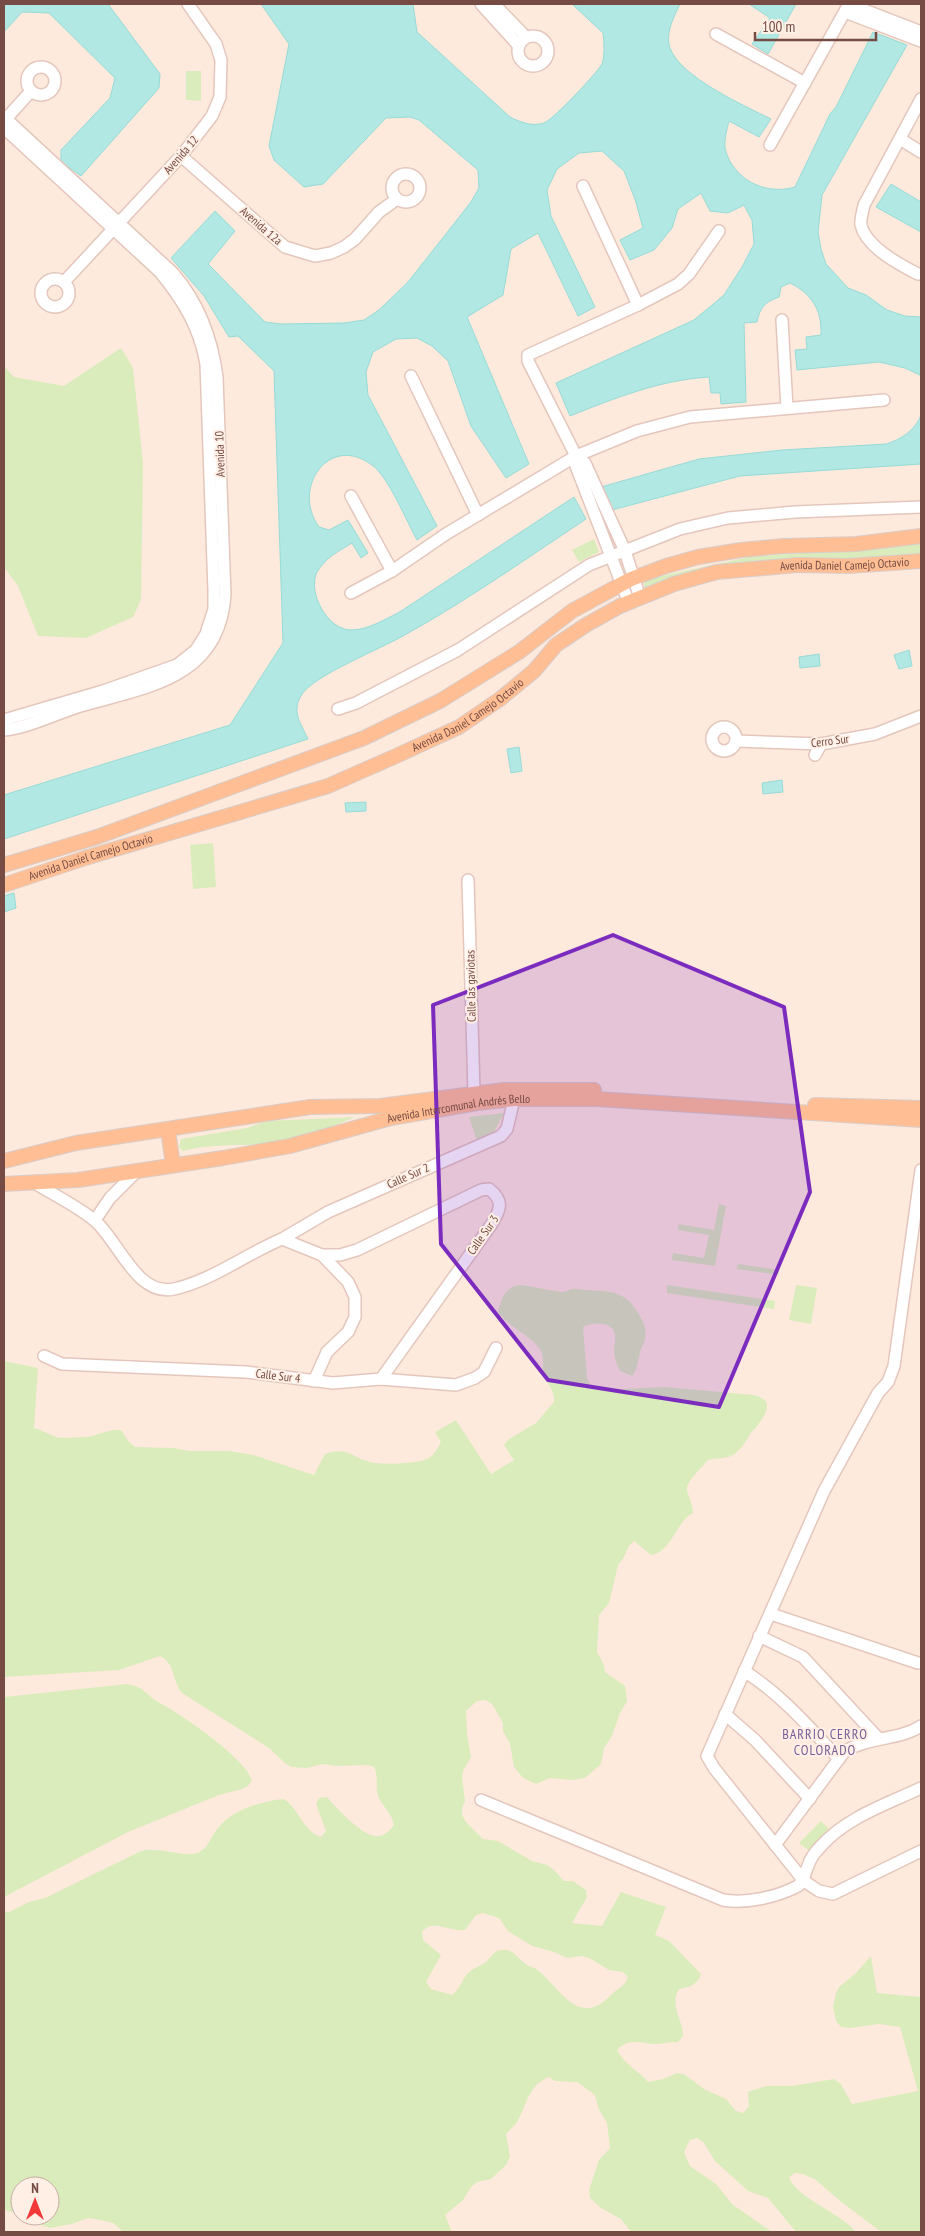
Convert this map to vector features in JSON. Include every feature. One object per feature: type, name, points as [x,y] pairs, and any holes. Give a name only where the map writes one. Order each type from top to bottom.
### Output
[{"type":"main road","name":"Avenida Daniel Camejo Octavio","points":[[4,865],[97,837],[364,738],[440,701],[519,652],[572,611],[635,578],[698,557],[741,550],[784,546],[856,544],[921,536]]},
{"type":"main road","name":"Avenida Daniel Camejo Octavio","points":[[4,885],[85,858],[328,786],[396,756],[459,727],[500,699],[534,671],[556,645],[586,625],[635,600],[674,584],[717,572],[798,565],[848,566],[921,561]]},
{"type":"main road","name":"Avenida Intercomunal Andrés Bello","points":[[4,1161],[53,1147],[310,1107],[380,1106],[474,1092],[574,1089],[741,1101],[921,1108]]},
{"type":"main road","name":"Avenida Intercomunal Andrés Bello","points":[[4,1184],[35,1183],[136,1172],[290,1146],[391,1118],[477,1103],[514,1099],[597,1099],[921,1120]]},
{"type":"main road","points":[[168,1130],[173,1165]]},
{"type":"street","name":"Avenida 12","points":[[64,282],[181,156],[212,116],[220,96],[222,79],[221,60],[216,44],[188,4]]},
{"type":"street","points":[[481,4],[522,41],[494,4]]},
{"type":"street","points":[[848,6],[921,32]]},
{"type":"street","points":[[848,6],[921,41]]},
{"type":"street","points":[[770,145],[848,6]]},
{"type":"street","points":[[716,34],[805,83]]},
{"type":"street","points":[[4,122],[31,92]]},
{"type":"street","points":[[918,274],[892,261],[872,244],[861,225],[864,205],[921,99]]},
{"type":"street","name":"Avenida 10","points":[[4,122],[116,226],[174,273],[190,304],[206,328],[214,352],[219,570],[224,612],[214,639],[202,656],[178,675],[4,720]]},
{"type":"street","points":[[900,139],[921,152]]},
{"type":"street","name":"Avenida 12a","points":[[181,156],[285,247],[315,256],[331,253],[344,247],[355,239],[379,212],[397,198]]},
{"type":"street","points":[[583,186],[638,305]]},
{"type":"street","points":[[635,600],[635,578],[626,551],[585,463],[576,456],[528,360],[528,355],[638,305],[683,280],[720,231]]},
{"type":"street","points":[[782,320],[787,408]]},
{"type":"street","points":[[411,376],[478,515]]},
{"type":"street","points":[[351,592],[392,571],[446,534],[576,456],[637,431],[690,417],[884,400]]},
{"type":"street","points":[[576,456],[576,466],[622,584],[635,600]]},
{"type":"street","points":[[351,496],[392,571]]},
{"type":"street","points":[[338,709],[356,703],[458,650],[589,565],[680,529],[728,518],[794,512],[921,506]]},
{"type":"street","name":"Avenida 10","points":[[4,730],[130,686]]},
{"type":"street","name":"Cerro Sur","points":[[736,741],[821,744],[875,734],[921,716]]},
{"type":"street","points":[[815,755],[821,744]]},
{"type":"street","name":"Calle las gaviotas","points":[[468,880],[474,1092]]},
{"type":"street","name":"Calle Sur 2","points":[[95,1220],[135,1273],[148,1285],[166,1290],[174,1289],[236,1264],[264,1246],[282,1239],[328,1212],[501,1136],[507,1129],[514,1099]]},
{"type":"street","points":[[921,1170],[894,1366],[888,1382],[878,1393],[824,1492],[771,1614],[759,1636],[708,1749],[707,1756],[709,1762],[804,1881],[819,1891],[833,1894],[921,1852]]},
{"type":"street","points":[[35,1183],[95,1220],[110,1198],[136,1172]]},
{"type":"street","name":"Calle Sur 3","points":[[322,1255],[340,1255],[357,1250],[481,1190],[489,1189],[495,1194],[499,1202],[500,1212],[381,1380]]},
{"type":"street","points":[[282,1239],[322,1255],[348,1282],[355,1297],[355,1316],[348,1332],[327,1352],[314,1381]]},
{"type":"street","name":"Calle Sur 4","points":[[44,1356],[62,1364],[246,1372],[333,1383],[381,1380],[456,1385],[484,1372],[496,1348]]},
{"type":"street","points":[[771,1614],[918,1663]]},
{"type":"street","points":[[759,1636],[804,1657],[878,1738]]},
{"type":"street","points":[[744,1671],[764,1683],[787,1703],[839,1759]]},
{"type":"street","points":[[725,1714],[755,1740],[810,1799]]},
{"type":"street","points":[[774,1844],[844,1752],[854,1745],[878,1738],[898,1735],[921,1726]]},
{"type":"street","points":[[481,1800],[723,1900],[746,1901],[791,1890],[804,1881],[808,1865],[820,1846],[841,1828],[867,1812],[921,1788]]},
{"type":"highlighted area","points":[[613,935],[784,1007],[810,1192],[719,1407],[548,1380],[441,1244],[433,1005]]},
{"type":"green space","points":[[186,71],[201,71],[201,101],[186,100]]},
{"type":"green space","points":[[121,348],[133,368],[143,463],[141,600],[133,617],[86,638],[38,636],[18,586],[4,567],[4,366],[14,377],[64,386]]},
{"type":"green space","points":[[594,539],[599,552],[579,562],[572,550]]},
{"type":"green space","points":[[921,544],[921,554],[731,567],[645,589],[643,580],[749,557]]},
{"type":"green space","points":[[213,843],[216,887],[193,889],[190,845]]},
{"type":"green space","points":[[504,1113],[493,1134],[477,1141],[469,1117]]},
{"type":"green space","points":[[355,1117],[318,1133],[289,1141],[195,1148],[183,1151],[179,1147],[181,1139],[247,1128],[267,1121]]},
{"type":"green space","points":[[719,1204],[726,1206],[715,1266],[672,1260],[673,1253],[704,1258],[709,1235],[678,1230],[679,1224],[714,1230]]},
{"type":"green space","points":[[738,1264],[779,1270],[779,1275],[737,1269]]},
{"type":"green space","points":[[519,1285],[561,1292],[572,1289],[605,1291],[613,1292],[631,1303],[641,1318],[645,1329],[644,1343],[632,1376],[620,1371],[614,1354],[615,1334],[610,1327],[592,1324],[583,1327],[587,1377],[590,1385],[594,1387],[602,1390],[664,1387],[754,1395],[762,1398],[767,1406],[763,1417],[737,1452],[728,1457],[708,1460],[689,1483],[687,1490],[693,1513],[682,1523],[669,1543],[658,1553],[651,1555],[634,1541],[618,1565],[609,1603],[599,1615],[597,1652],[604,1665],[605,1672],[625,1686],[627,1701],[620,1713],[612,1736],[604,1748],[601,1764],[585,1778],[572,1780],[550,1778],[536,1784],[523,1778],[514,1767],[510,1744],[503,1731],[503,1723],[492,1704],[485,1700],[477,1701],[466,1711],[471,1757],[463,1771],[465,1801],[462,1815],[466,1822],[483,1839],[498,1841],[532,1861],[547,1865],[564,1881],[573,1881],[586,1890],[587,1897],[572,1923],[602,1926],[621,1892],[666,1907],[655,1935],[669,1941],[701,1974],[695,1983],[679,1989],[676,1995],[676,2007],[683,2036],[678,2042],[630,2043],[621,2046],[617,2050],[623,2059],[648,2082],[663,2079],[677,2073],[684,2074],[704,2089],[726,2099],[736,2111],[743,2113],[749,2106],[748,2092],[766,2086],[792,2086],[834,2079],[841,2084],[852,2104],[918,2091],[900,2027],[879,2024],[850,2028],[841,2027],[836,2021],[833,2007],[839,1987],[856,1973],[871,1956],[877,1993],[921,1997],[921,2232],[881,2232],[816,2180],[803,2174],[795,2173],[789,2177],[793,2185],[800,2192],[840,2218],[856,2232],[796,2232],[768,2198],[748,2191],[715,2161],[703,2142],[697,2138],[690,2140],[684,2152],[690,2166],[716,2184],[732,2204],[772,2232],[631,2232],[621,2219],[601,2208],[590,2198],[589,2190],[599,2160],[610,2148],[607,2123],[599,2110],[595,2095],[577,2082],[555,2081],[549,2077],[532,2090],[517,2122],[506,2134],[510,2156],[507,2164],[491,2179],[477,2182],[471,2187],[463,2200],[445,2215],[452,2232],[123,2232],[113,2223],[88,2218],[72,2224],[50,2228],[44,2226],[60,2226],[60,2176],[10,2176],[10,2212],[4,2210],[4,1912],[9,1912],[29,1902],[45,1898],[141,1851],[156,1850],[185,1854],[197,1853],[210,1842],[216,1830],[232,1815],[249,1807],[267,1802],[284,1799],[294,1808],[305,1825],[321,1837],[326,1831],[316,1804],[319,1798],[327,1797],[358,1828],[373,1836],[384,1835],[394,1825],[378,1796],[374,1767],[368,1765],[337,1766],[322,1764],[307,1768],[292,1767],[286,1764],[269,1748],[182,1693],[169,1663],[160,1656],[119,1670],[4,1677],[4,1361],[38,1368],[34,1428],[56,1437],[88,1437],[121,1430],[135,1447],[173,1448],[190,1451],[229,1451],[253,1455],[314,1475],[325,1454],[340,1451],[376,1463],[392,1464],[424,1460],[433,1455],[441,1442],[435,1432],[456,1420],[491,1474],[514,1460],[504,1445],[509,1439],[536,1423],[554,1402],[553,1392],[544,1374],[541,1351],[498,1312],[504,1294],[510,1288]],"holes":[[[483,1913],[499,1918],[508,1931],[532,1946],[567,1958],[582,1956],[589,1958],[609,1970],[623,1972],[628,1977],[627,1980],[599,2005],[589,2008],[580,2007],[572,2003],[538,1971],[527,1965],[512,1952],[501,1950],[495,1952],[485,1962],[469,1972],[452,1995],[431,1989],[426,1982],[441,1955],[423,1940],[422,1932],[426,1928],[436,1926],[465,1930],[476,1915]]]},
{"type":"green space","points":[[667,1285],[775,1301],[774,1309],[667,1293]]},
{"type":"green space","points":[[796,1285],[817,1288],[811,1324],[789,1320]]},
{"type":"green space","points":[[127,1684],[142,1689],[155,1700],[211,1737],[238,1760],[252,1780],[248,1786],[242,1789],[219,1795],[128,1832],[4,1897],[4,1697]]},
{"type":"green space","points":[[821,1821],[829,1829],[811,1852],[799,1843]]},
{"type":"water","points":[[4,4],[108,4],[160,74],[159,88],[81,176],[61,162],[61,150],[110,98],[115,78],[49,13],[22,12],[4,32]]},
{"type":"water","points":[[261,4],[413,4],[417,32],[510,117],[522,122],[535,124],[544,123],[556,114],[592,76],[603,61],[603,33],[572,4],[680,4],[671,25],[669,37],[670,48],[676,59],[686,70],[714,90],[771,119],[759,137],[729,121],[725,148],[729,159],[742,176],[762,187],[772,189],[795,187],[830,114],[836,107],[873,32],[907,45],[822,195],[818,232],[826,264],[848,288],[866,295],[887,310],[905,316],[921,317],[921,380],[920,375],[905,368],[879,362],[797,370],[795,350],[807,349],[806,337],[821,335],[821,326],[817,310],[810,298],[798,287],[790,283],[781,287],[779,297],[764,306],[757,322],[744,323],[746,402],[721,404],[720,393],[711,393],[709,377],[655,386],[570,416],[556,383],[694,320],[724,295],[754,244],[752,220],[744,205],[728,213],[710,211],[701,193],[678,209],[672,228],[654,250],[630,260],[620,240],[643,228],[635,199],[624,171],[602,151],[579,153],[557,169],[547,190],[551,216],[595,307],[578,316],[538,233],[511,249],[503,295],[467,317],[529,464],[506,478],[471,426],[448,361],[432,346],[417,338],[396,339],[373,352],[366,372],[368,395],[437,526],[417,540],[391,489],[372,465],[356,457],[342,456],[329,460],[319,469],[312,482],[309,496],[311,512],[319,527],[329,530],[348,520],[368,553],[361,558],[352,543],[328,559],[317,572],[315,590],[317,600],[327,617],[335,624],[343,628],[357,630],[398,613],[574,497],[586,519],[450,609],[403,636],[334,671],[309,687],[302,694],[297,706],[300,722],[308,739],[4,839],[4,795],[230,725],[283,643],[274,371],[238,336],[229,337],[204,296],[171,258],[215,211],[235,231],[208,264],[265,322],[281,324],[344,323],[364,320],[379,310],[408,282],[471,202],[479,188],[478,170],[419,120],[410,117],[386,118],[323,184],[304,187],[274,160],[269,146],[289,44]]},
{"type":"water","points":[[749,4],[796,4],[768,54],[752,44],[770,18]]},
{"type":"water","points":[[891,184],[921,202],[921,232],[876,207]]},
{"type":"water","points":[[921,415],[921,464],[740,476],[612,510],[601,487],[699,459],[782,450],[886,444],[907,434]]},
{"type":"water","points":[[909,650],[912,666],[899,669],[894,655]]},
{"type":"water","points":[[819,654],[820,666],[800,668],[799,657]]},
{"type":"water","points":[[519,747],[522,771],[511,773],[507,749]]},
{"type":"water","points":[[782,780],[783,792],[763,794],[762,783]]},
{"type":"water","points":[[366,802],[366,811],[346,812],[345,803]]},
{"type":"water","points":[[14,893],[16,908],[4,912],[4,896]]},
{"type":"district","name":"BARRIO CERRO COLORADO","points":[[825,1742]]}]
